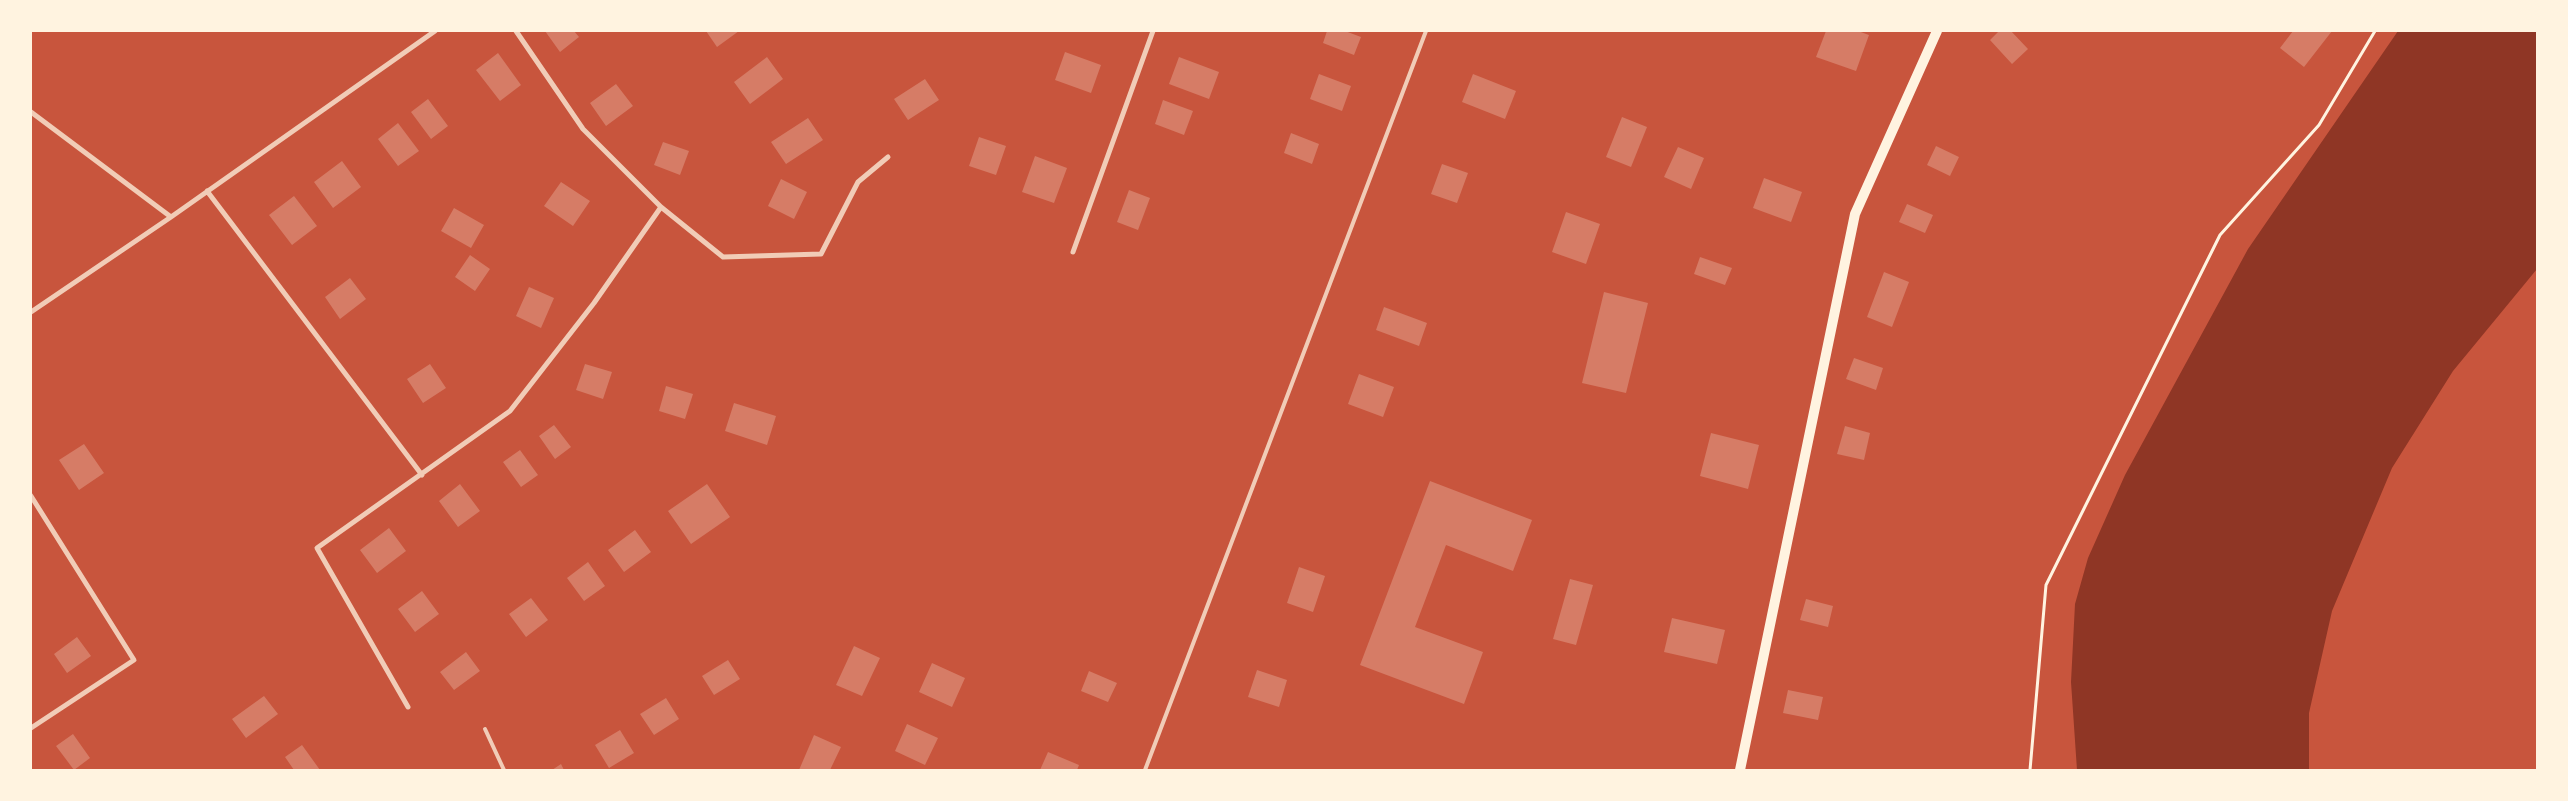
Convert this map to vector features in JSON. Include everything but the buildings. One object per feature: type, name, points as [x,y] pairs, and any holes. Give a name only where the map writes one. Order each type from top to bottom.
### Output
[{"type":"main road","points":[[1740,770],[1855,214],[1937,31]]},
{"type":"street","points":[[31,312],[171,217],[435,31]]},
{"type":"street","points":[[516,31],[583,129],[661,207],[723,257],[821,254],[858,182],[888,157]]},
{"type":"street","points":[[1074,252],[1153,31]]},
{"type":"street","points":[[31,112],[171,217]]},
{"type":"street","points":[[206,191],[422,475]]},
{"type":"street","points":[[408,707],[317,548],[510,411],[594,303],[661,207]]},
{"type":"street","points":[[31,496],[134,660],[31,728]]},
{"type":"lane","points":[[1145,770],[1426,31]]},
{"type":"lane","points":[[485,729],[504,770]]},
{"type":"path","points":[[2030,770],[2046,585],[2220,235],[2319,125],[2375,31]]},
{"type":"shaded area","points":[[2398,31],[2537,31],[2537,269],[2453,371],[2392,468],[2332,611],[2309,713],[2309,770],[2077,770],[2071,682],[2075,604],[2088,558],[2125,475],[2248,249]]}]
